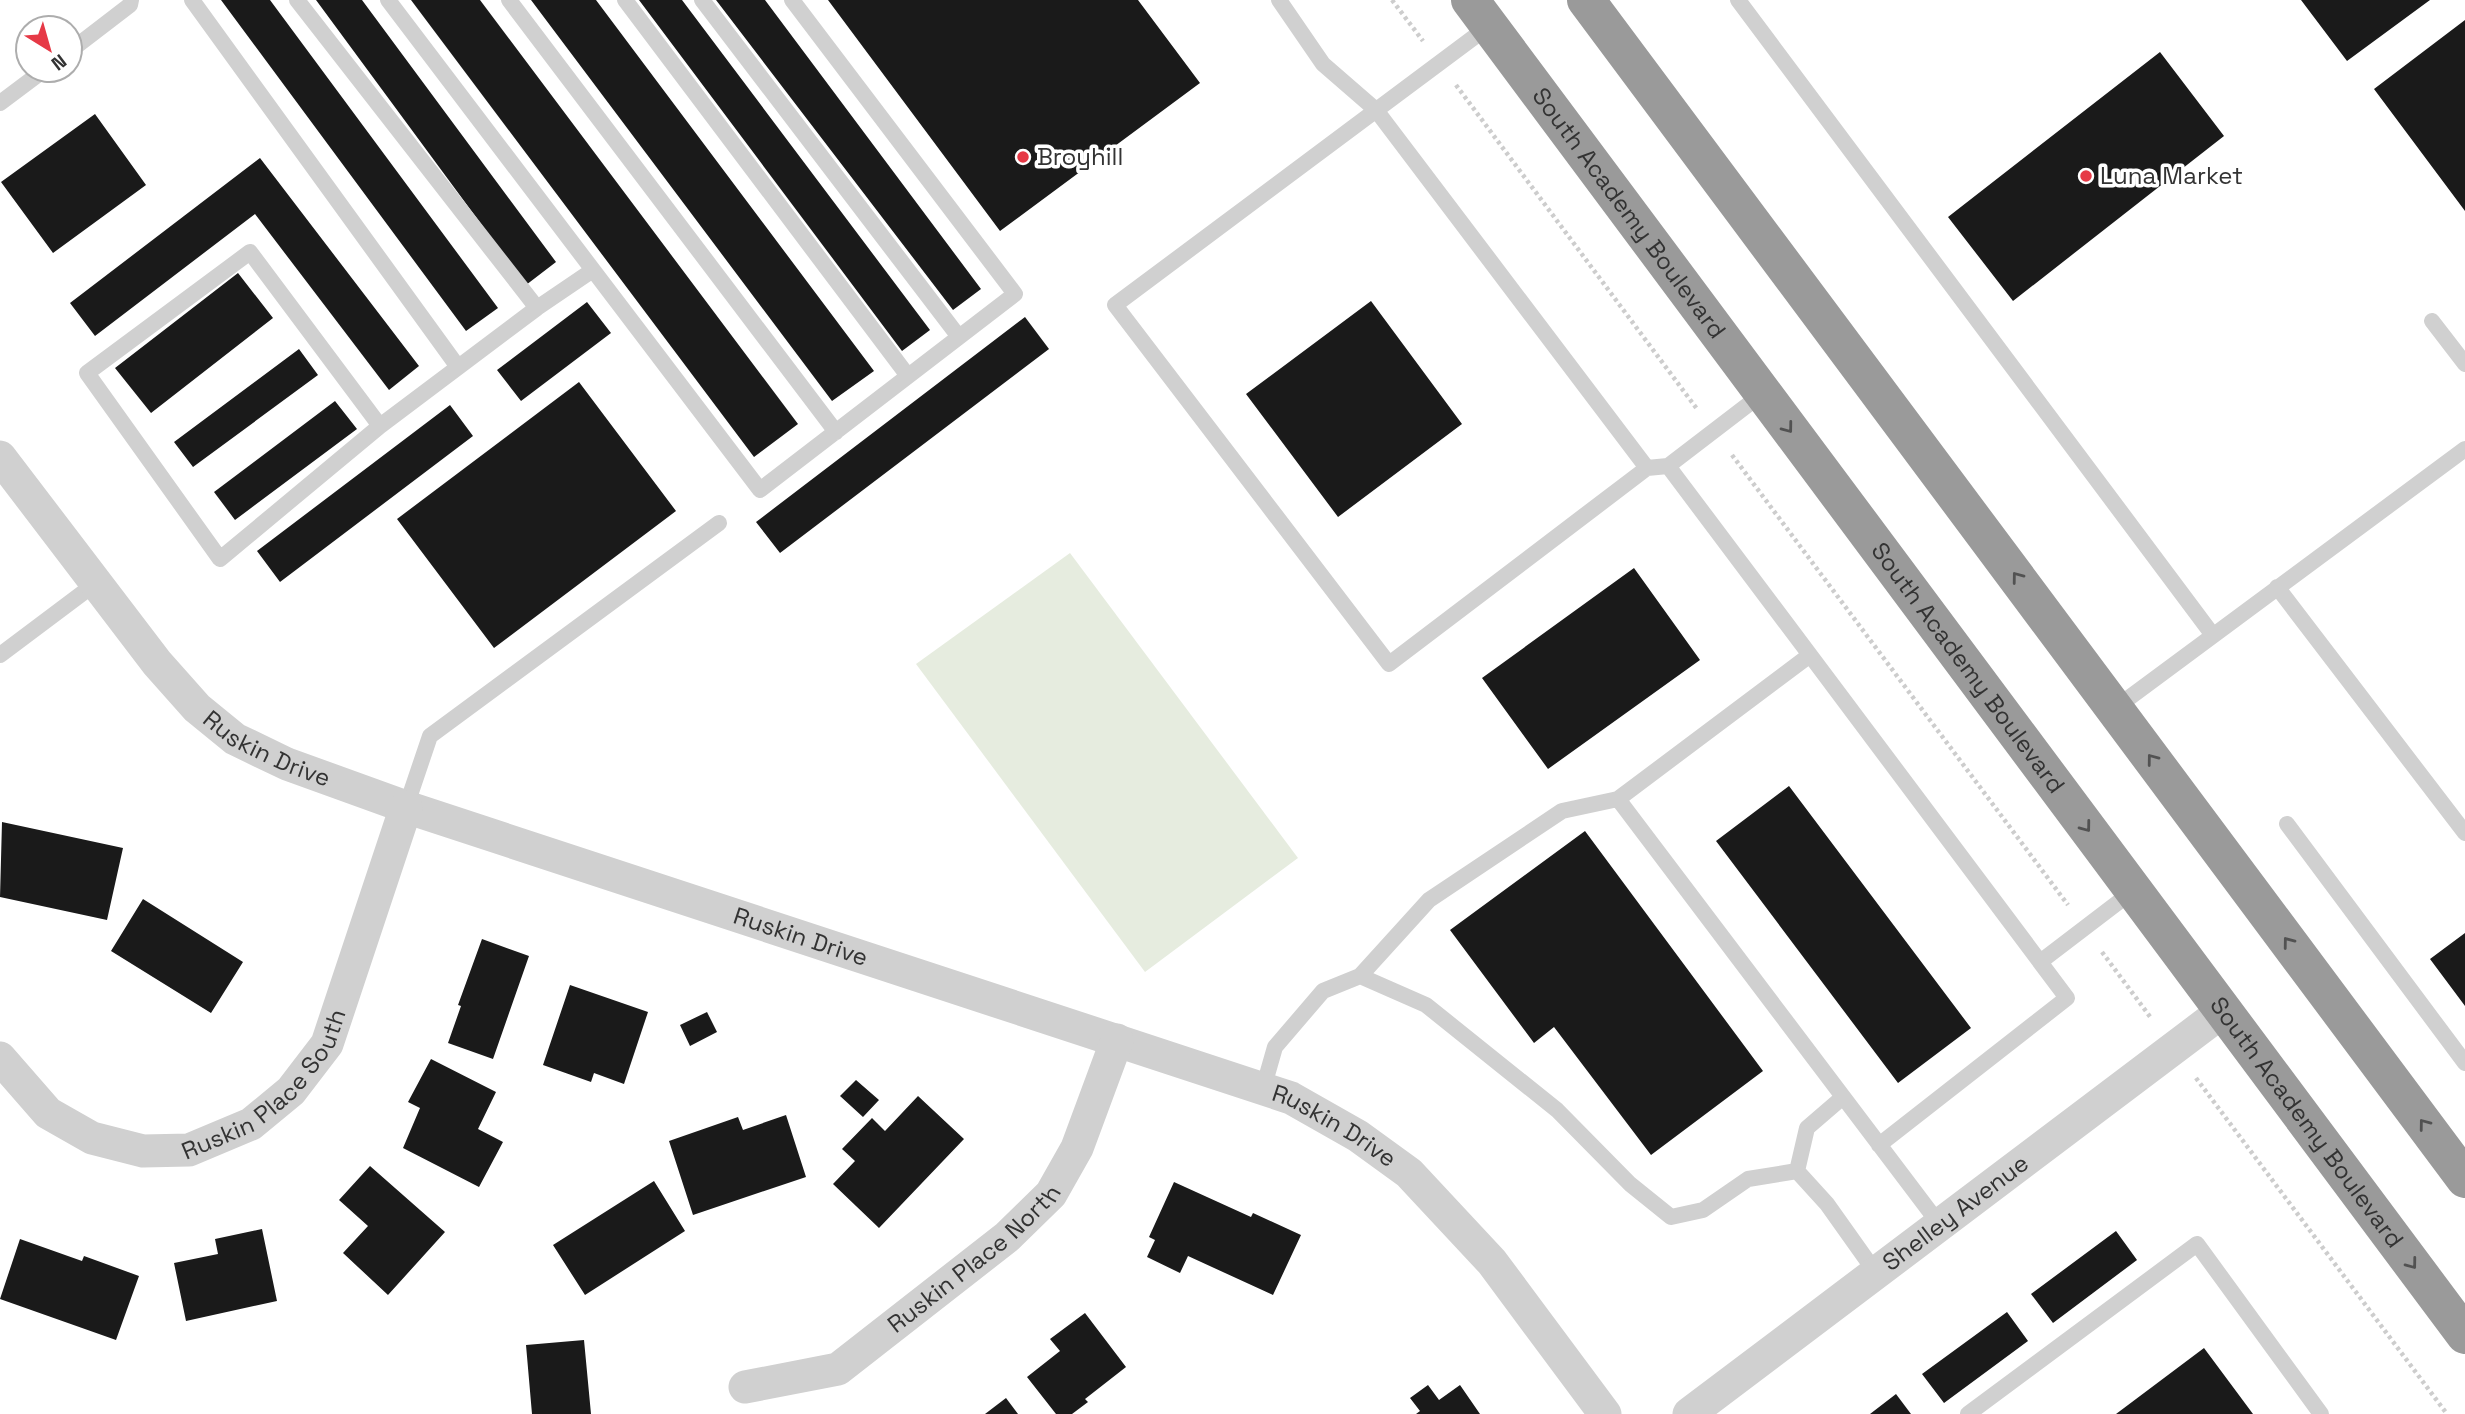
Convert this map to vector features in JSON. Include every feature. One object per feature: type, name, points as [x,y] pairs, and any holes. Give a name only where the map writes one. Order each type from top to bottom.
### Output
[{"type":"highway","points":[[1586,0],[2465,1179]]},
{"type":"highway","name":"South Academy Boulevard","points":[[1479,13],[2465,1335]]},
{"type":"street","name":"Ruskin Drive","points":[[0,457],[157,663],[197,708],[235,739],[287,764],[406,807],[1291,1098],[1359,1136],[1409,1173],[1492,1262],[1605,1414]]},
{"type":"street","name":"Ruskin Place South","points":[[0,1058],[48,1113],[92,1138],[143,1150],[189,1150],[251,1124],[291,1091],[327,1044],[406,807]]},
{"type":"street","name":"Shelley Avenue","points":[[1689,1414],[2223,1012]]},
{"type":"street","name":"Ruskin Place North","points":[[745,1387],[838,1369],[1007,1237],[1051,1194],[1077,1148],[1117,1040]]},
{"type":"lane","points":[[84,40],[131,5],[131,0]]},
{"type":"lane","points":[[192,0],[458,367]]},
{"type":"lane","points":[[297,0],[537,309]]},
{"type":"lane","points":[[388,0],[760,490],[1015,294],[792,0]]},
{"type":"lane","points":[[509,0],[836,432]]},
{"type":"lane","points":[[625,0],[908,376]]},
{"type":"lane","points":[[702,0],[959,337]]},
{"type":"lane","points":[[1279,0],[1323,64],[1376,110],[1647,468]]},
{"type":"lane","points":[[1738,0],[2212,634]]},
{"type":"lane","points":[[1479,13],[1440,63],[1115,305],[1389,664],[1647,468],[1668,466],[1762,394]]},
{"type":"lane","points":[[0,103],[25,84]]},
{"type":"lane","points":[[380,426],[250,252],[88,373],[220,559],[380,426],[593,270]]},
{"type":"lane","points":[[2432,320],[2465,364]]},
{"type":"lane","points":[[2114,709],[2465,449]]},
{"type":"lane","points":[[1668,466],[2067,998],[1879,1145]]},
{"type":"lane","points":[[406,807],[430,736],[719,523]]},
{"type":"lane","points":[[0,655],[96,583]]},
{"type":"lane","points":[[2277,587],[2465,833]]},
{"type":"lane","points":[[1263,1088],[1275,1047],[1322,991],[1360,976],[1429,900],[1562,811],[1618,799],[1810,655]]},
{"type":"lane","points":[[1618,799],[1940,1225]]},
{"type":"lane","points":[[2287,824],[2465,1063]]},
{"type":"lane","points":[[2040,962],[2133,891]]},
{"type":"lane","points":[[1360,976],[1426,1004],[1557,1110],[1630,1184],[1671,1217],[1703,1210],[1748,1179],[1797,1171]]},
{"type":"lane","points":[[1797,1171],[1807,1128],[1843,1097]]},
{"type":"lane","points":[[1797,1171],[1827,1204],[1876,1273]]},
{"type":"lane","points":[[1968,1414],[2197,1244],[2321,1414]]},
{"type":"path","points":[[1392,0],[2447,1414]]},
{"type":"shaded area","points":[[1070,553],[1298,858],[1145,972],[916,664]]},
{"type":"building","points":[[221,0],[270,0],[498,308],[466,331]]},
{"type":"building","points":[[316,0],[362,0],[556,262],[526,285]]},
{"type":"building","points":[[411,0],[480,0],[798,424],[754,457]]},
{"type":"building","points":[[531,0],[596,0],[874,371],[832,401]]},
{"type":"building","points":[[639,0],[682,0],[930,330],[902,351]]},
{"type":"building","points":[[716,0],[765,0],[981,289],[953,310]]},
{"type":"building","name":"Broyhill","points":[[828,0],[1138,0],[1200,83],[1000,231]]},
{"type":"building","points":[[2301,0],[2430,0],[2347,61]]},
{"type":"building","points":[[2465,20],[2465,211],[2374,89]]},
{"type":"building","name":"Luna Market","points":[[2160,52],[2224,136],[2013,301],[1948,217]]},
{"type":"building","points":[[95,114],[146,185],[53,253],[1,182]]},
{"type":"building","points":[[260,158],[419,366],[389,390],[255,214],[95,336],[70,303]]},
{"type":"building","points":[[238,273],[273,318],[151,413],[115,368]]},
{"type":"building","points":[[1371,301],[1462,424],[1338,517],[1246,394]]},
{"type":"building","points":[[587,302],[611,333],[521,401],[497,370]]},
{"type":"building","points":[[1025,317],[1049,349],[780,553],[756,522]]},
{"type":"building","points":[[299,349],[318,375],[193,467],[174,442]]},
{"type":"building","points":[[579,382],[676,511],[494,648],[397,519]]},
{"type":"building","points":[[335,401],[357,429],[235,520],[214,492]]},
{"type":"building","points":[[450,405],[473,436],[280,582],[257,551]]},
{"type":"building","points":[[1634,568],[1700,660],[1548,769],[1482,678]]},
{"type":"building","points":[[1789,786],[1971,1028],[1898,1083],[1716,841]]},
{"type":"building","points":[[2,822],[123,848],[107,920],[0,897]]},
{"type":"building","points":[[1585,831],[1763,1071],[1651,1155],[1554,1027],[1534,1043],[1450,930]]},
{"type":"building","points":[[143,899],[243,962],[211,1013],[111,951]]},
{"type":"building","points":[[2465,933],[2465,1006],[2430,959]]},
{"type":"building","points":[[482,939],[529,956],[493,1059],[448,1043],[461,1006],[458,1005]]},
{"type":"building","points":[[570,985],[648,1012],[624,1084],[594,1073],[591,1082],[543,1065]]},
{"type":"building","points":[[707,1012],[717,1032],[690,1046],[680,1025]]},
{"type":"building","points":[[431,1059],[496,1092],[478,1129],[503,1142],[479,1187],[403,1148],[420,1108],[408,1102]]},
{"type":"building","points":[[856,1080],[879,1100],[863,1117],[840,1096]]},
{"type":"building","points":[[918,1096],[964,1139],[879,1228],[833,1184],[855,1161],[842,1149],[872,1118],[885,1131]]},
{"type":"building","points":[[786,1115],[806,1177],[693,1215],[669,1141],[738,1117],[743,1130]]},
{"type":"building","points":[[370,1166],[445,1232],[388,1295],[343,1253],[368,1226],[339,1200]]},
{"type":"building","points":[[654,1181],[685,1231],[585,1295],[553,1245]]},
{"type":"building","points":[[1174,1182],[1251,1217],[1253,1213],[1301,1235],[1273,1295],[1188,1256],[1180,1273],[1147,1257],[1155,1240],[1149,1237]]},
{"type":"building","points":[[262,1229],[277,1301],[186,1321],[174,1263],[218,1254],[215,1239]]},
{"type":"building","points":[[2116,1231],[2137,1260],[2053,1323],[2031,1294]]},
{"type":"building","points":[[20,1239],[82,1261],[84,1256],[139,1276],[116,1340],[0,1299]]},
{"type":"building","points":[[2007,1312],[2028,1341],[1944,1403],[1922,1374]]},
{"type":"building","points":[[1085,1313],[1126,1367],[1085,1399],[1088,1402],[1072,1414],[1056,1414],[1027,1377],[1060,1351],[1050,1339]]},
{"type":"building","points":[[584,1340],[591,1414],[532,1414],[526,1345]]},
{"type":"building","points":[[2204,1348],[2253,1414],[2116,1414]]},
{"type":"building","points":[[1428,1385],[1439,1400],[1460,1385],[1480,1414],[1416,1414],[1420,1411],[1410,1398]]},
{"type":"building","points":[[1896,1394],[1911,1414],[1870,1414]]},
{"type":"building","points":[[1006,1398],[1018,1414],[985,1414]]},
{"type":"place","name":"Broyhill","points":[[1023,157]]},
{"type":"place","name":"Luna Market","points":[[2086,176]]}]
